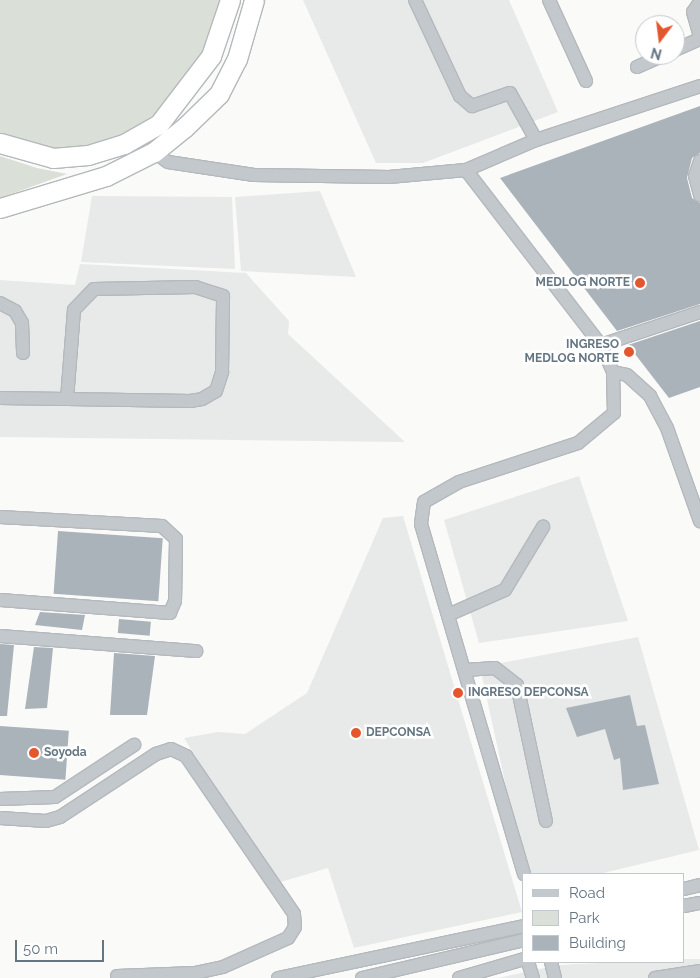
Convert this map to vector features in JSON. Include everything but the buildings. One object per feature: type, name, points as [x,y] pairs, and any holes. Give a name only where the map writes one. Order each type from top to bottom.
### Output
[{"type":"highway","points":[[0,143],[53,158],[88,155],[124,144],[159,124],[211,56],[230,0]]},
{"type":"highway","points":[[0,208],[106,176],[154,152],[219,94],[237,59],[254,0]]},
{"type":"street","points":[[415,0],[460,96],[472,106],[510,93],[536,140]]},
{"type":"street","points":[[549,0],[586,81]]},
{"type":"street","points":[[685,45],[700,38],[692,12],[700,2]]},
{"type":"street","points":[[637,67],[642,65]]},
{"type":"street","points":[[154,152],[168,162],[254,175],[389,177],[466,170],[536,140],[700,86]]},
{"type":"street","points":[[700,162],[695,176],[700,194]]},
{"type":"street","points":[[466,170],[601,344],[613,372],[614,414],[578,443],[459,482],[424,502],[422,524],[524,873]]},
{"type":"street","points":[[0,398],[190,401],[216,391],[222,372],[223,296],[196,287],[94,289],[74,310],[67,399]]},
{"type":"street","points":[[0,303],[15,311],[22,324],[23,353]]},
{"type":"street","points":[[601,344],[700,312]]},
{"type":"street","points":[[613,372],[627,375],[650,396],[667,428],[700,521]]},
{"type":"street","points":[[0,517],[162,526],[176,539],[175,601],[170,613],[0,600]]},
{"type":"street","points":[[448,615],[505,590],[543,527]]},
{"type":"street","points":[[0,636],[196,650]]},
{"type":"street","points":[[465,670],[495,668],[518,684],[546,821]]},
{"type":"street","points":[[0,799],[55,797],[134,745]]},
{"type":"street","points":[[0,818],[46,821],[60,817],[156,754],[171,749],[186,756],[294,914],[295,928],[288,938],[223,967],[195,973],[117,976]]},
{"type":"street","points":[[685,889],[700,885]]},
{"type":"street","points":[[685,907],[700,903]]},
{"type":"street","points":[[278,978],[522,926]]},
{"type":"street","points":[[362,978],[522,942]]},
{"type":"street","points":[[459,978],[522,960]]},
{"type":"street","points":[[528,963],[533,978]]},
{"type":"street","points":[[551,963],[555,978]]},
{"type":"street","points":[[655,978],[700,971]]},
{"type":"shaded area","points":[[303,0],[509,0],[558,112],[423,163],[376,163]]},
{"type":"shaded area","points":[[320,191],[356,277],[241,271],[235,197]]},
{"type":"shaded area","points":[[92,196],[232,197],[235,269],[81,262]]},
{"type":"shaded area","points":[[80,264],[246,273],[289,321],[288,334],[405,442],[0,437],[0,280],[75,285]]},
{"type":"shaded area","points":[[579,476],[628,621],[479,643],[444,520]]},
{"type":"shaded area","name":"DEPCONSA","points":[[403,516],[522,912],[354,948],[328,868],[274,884],[184,738],[218,732],[245,734],[307,693],[383,518]]},
{"type":"shaded area","points":[[638,637],[699,850],[603,873],[525,873],[480,667]]},
{"type":"shaded area","points":[[685,959],[700,959],[700,978],[498,978],[559,965],[685,963]]},
{"type":"green space","points":[[0,0],[224,0],[206,52],[161,109],[134,130],[104,144],[66,150],[31,145],[0,133]]},
{"type":"green space","points":[[0,156],[37,168],[67,174],[0,198]]},
{"type":"place","name":"MEDLOG NORTE","points":[[640,283]]},
{"type":"place","name":"INGRESO MEDLOG NORTE","points":[[629,352]]},
{"type":"place","name":"INGRESO DEPCONSA","points":[[458,693]]},
{"type":"place","name":"DEPCONSA","points":[[356,733]]},
{"type":"place","name":"Soyoda","points":[[34,753]]}]
